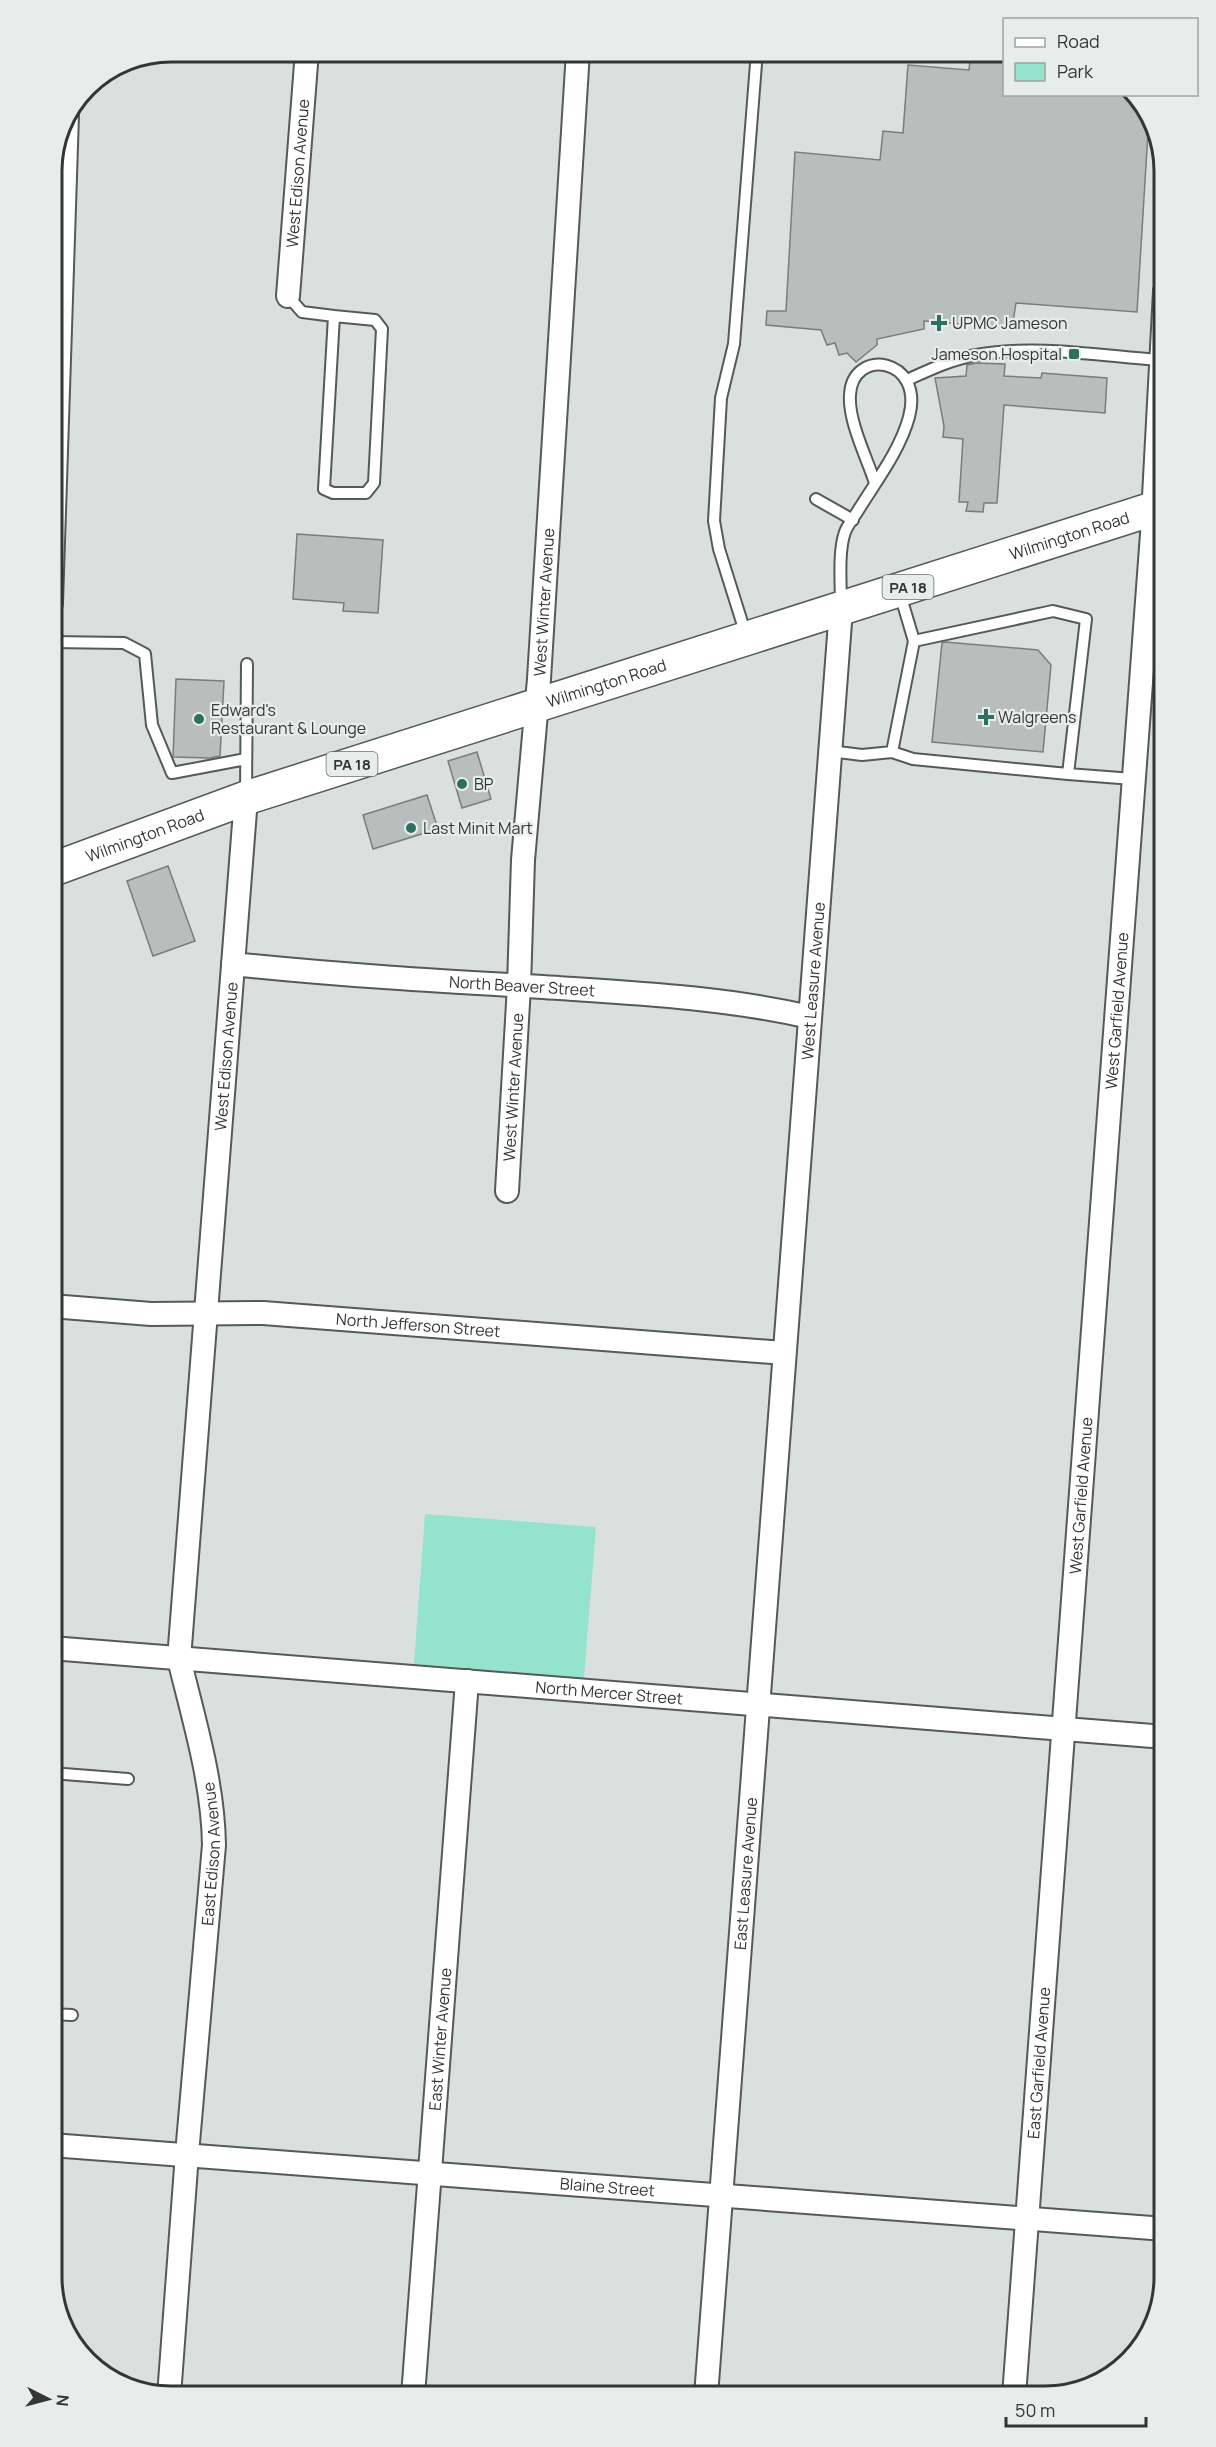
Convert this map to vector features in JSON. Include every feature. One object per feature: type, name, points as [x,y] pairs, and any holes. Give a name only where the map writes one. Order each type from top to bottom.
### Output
[{"type":"main road","name":"Wilmington Road","points":[[62,866],[246,798],[1154,509]]},
{"type":"street","name":"West Edison Avenue","points":[[288,296],[306,62]]},
{"type":"street","name":"West Winter Avenue","points":[[507,1191],[519,986],[523,869],[537,705],[578,62]]},
{"type":"street","points":[[62,268],[66,140]]},
{"type":"street","name":"West Garfield Avenue","points":[[1062,1729],[1133,779],[1154,559]]},
{"type":"street","name":"West Leasure Avenue","points":[[784,1353],[841,609]]},
{"type":"street","name":"West Edison Avenue","points":[[205,1314],[246,798]]},
{"type":"street","name":"North Beaver Street","points":[[233,964],[312,973],[693,998],[810,1017]]},
{"type":"street","name":"North Jefferson Street","points":[[62,1307],[151,1314],[263,1313],[784,1353]]},
{"type":"street","name":"East Edison Avenue","points":[[170,2385],[214,1845],[214,1820],[204,1761],[179,1659],[205,1314]]},
{"type":"street","name":"East Leasure Avenue","points":[[707,2386],[784,1353]]},
{"type":"street","name":"North Mercer Street","points":[[62,1649],[1154,1736]]},
{"type":"street","name":"East Winter Avenue","points":[[413,2385],[467,1681]]},
{"type":"street","name":"East Garfield Avenue","points":[[1015,2386],[1062,1729]]},
{"type":"street","name":"Blaine Street","points":[[62,2146],[1154,2228]]},
{"type":"lane","points":[[747,639],[718,549],[714,521],[721,398],[734,344],[756,62]]},
{"type":"lane","points":[[288,296],[302,312],[375,320],[382,329],[374,483],[366,493],[333,493],[324,489],[334,316]]},
{"type":"lane","points":[[907,380],[937,366],[976,355],[1019,351],[1154,360]]},
{"type":"lane","points":[[841,609],[845,532],[853,520],[900,441],[910,414],[911,400],[905,375],[894,368],[883,365],[868,366],[859,371],[852,381],[850,395],[851,411],[875,483]]},
{"type":"lane","points":[[816,499],[853,520]]},
{"type":"lane","points":[[891,752],[914,640],[898,590]]},
{"type":"lane","points":[[914,640],[1053,611],[1086,619],[1068,774]]},
{"type":"lane","points":[[62,642],[124,643],[145,654],[152,725],[172,773],[246,759]]},
{"type":"lane","points":[[246,798],[247,664]]},
{"type":"lane","points":[[830,751],[862,755],[891,752],[913,759],[1133,779]]},
{"type":"lane","points":[[62,1774],[128,1779]]},
{"type":"lane","points":[[62,2015],[72,2015]]},
{"type":"green space","points":[[425,1514],[596,1527],[583,1690],[413,1677]]},
{"type":"building","points":[[970,62],[1003,62],[1003,96],[1124,96],[1132,104],[1148,134],[1137,312],[1016,303],[1012,328],[924,321],[924,329],[877,339],[877,345],[856,362],[847,353],[839,355],[835,343],[827,345],[821,330],[766,325],[767,311],[786,311],[795,152],[880,160],[883,131],[903,133],[908,65],[969,70]]},
{"type":"building","points":[[1005,364],[1004,376],[1041,378],[1042,373],[1107,378],[1105,413],[1004,405],[997,503],[984,503],[983,512],[966,511],[968,502],[959,502],[963,439],[943,437],[944,426],[935,378],[966,376],[967,365]]},
{"type":"building","points":[[297,534],[383,540],[378,613],[343,611],[344,603],[293,599]]},
{"type":"building","name":"Walgreens","points":[[942,643],[1038,650],[1051,665],[1043,752],[932,742]]},
{"type":"building","name":"Edward's Restaurant & Lounge","points":[[176,679],[224,681],[220,756],[173,757]]},
{"type":"building","points":[[477,752],[491,799],[462,808],[448,761]]},
{"type":"building","points":[[427,795],[438,829],[373,849],[363,815]]},
{"type":"building","points":[[168,866],[195,941],[153,956],[127,881]]},
{"type":"place","name":"UPMC Jameson","points":[[939,323]]},
{"type":"place","name":"Jameson Hospital","points":[[1074,354]]},
{"type":"place","name":"Walgreens","points":[[986,717]]},
{"type":"place","name":"Edward's Restaurant & Lounge","points":[[199,719]]},
{"type":"place","name":"BP","points":[[462,784]]},
{"type":"place","name":"Last Minit Mart","points":[[411,828]]}]
